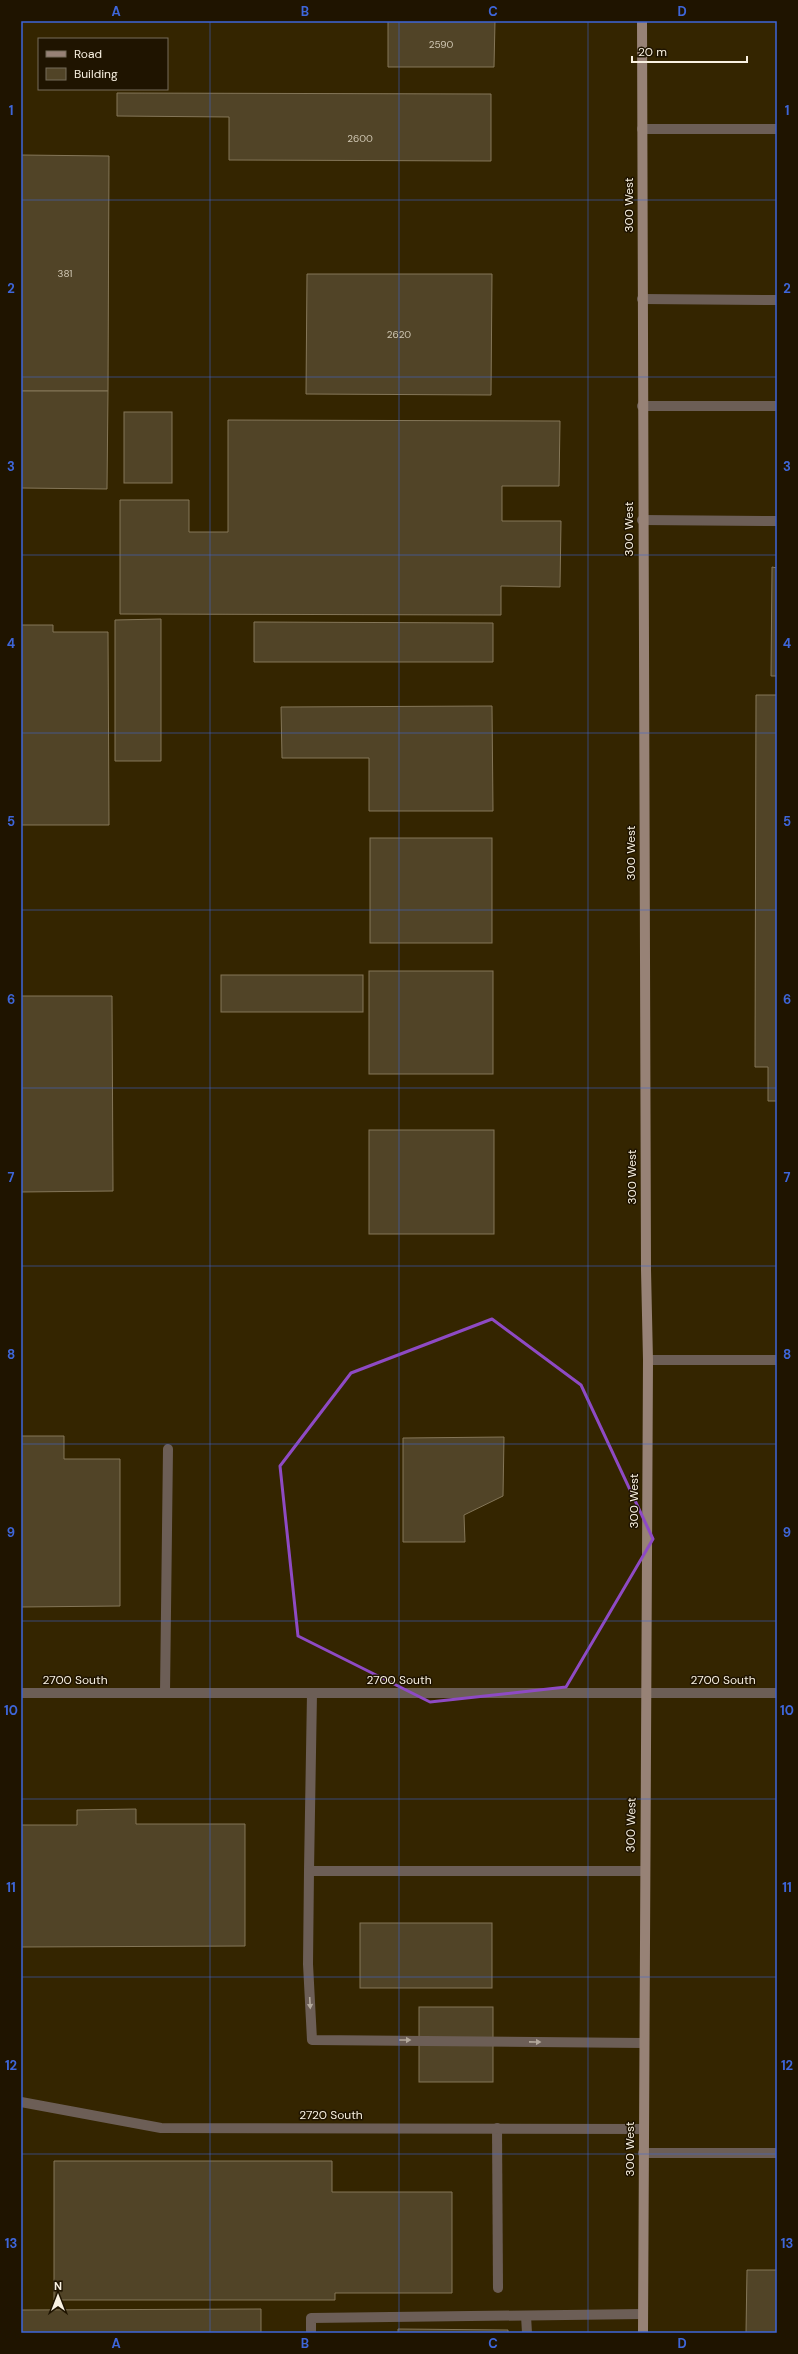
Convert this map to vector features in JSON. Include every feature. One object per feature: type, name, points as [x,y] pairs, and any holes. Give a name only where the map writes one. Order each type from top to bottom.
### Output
[{"type":"main road","name":"300 West","points":[[642,21],[642,520],[646,1262],[648,1360],[644,1871],[643,2333]]},
{"type":"street","points":[[642,129],[777,128]]},
{"type":"street","points":[[642,299],[777,300]]},
{"type":"street","points":[[642,406],[777,406]]},
{"type":"street","points":[[642,520],[777,521]]},
{"type":"street","points":[[648,1360],[777,1360]]},
{"type":"street","points":[[165,1694],[168,1449]]},
{"type":"street","name":"2700 South","points":[[21,1694],[777,1693]]},
{"type":"street","points":[[312,1694],[308,1964],[312,2040],[644,2043]]},
{"type":"street","points":[[309,1871],[644,1871]]},
{"type":"street","name":"2720 South","points":[[21,2102],[161,2128],[643,2129]]},
{"type":"street","points":[[497,2128],[498,2288]]},
{"type":"street","points":[[643,2153],[777,2153]]},
{"type":"street","points":[[311,2333],[311,2318],[643,2314]]},
{"type":"street","points":[[526,2316],[527,2333]]},
{"type":"highlighted area","points":[[492,1319],[581,1385],[653,1539],[566,1687],[430,1702],[298,1636],[280,1466],[351,1373]]},
{"type":"shaded area","points":[[21,21],[777,21],[777,2333],[21,2333]]},
{"type":"building","points":[[388,21],[495,21],[494,67],[388,67]]},
{"type":"building","points":[[117,93],[491,94],[491,161],[229,160],[229,117],[117,116]]},
{"type":"building","points":[[21,155],[109,156],[108,391],[21,391]]},
{"type":"building","points":[[307,274],[492,274],[491,395],[306,394]]},
{"type":"building","points":[[21,391],[108,391],[107,489],[21,488]]},
{"type":"building","points":[[124,412],[172,412],[172,483],[124,483]]},
{"type":"building","points":[[228,420],[560,421],[559,486],[502,486],[502,521],[561,521],[560,587],[501,586],[501,615],[120,614],[120,500],[189,500],[189,532],[228,532]]},
{"type":"building","points":[[772,567],[777,568],[777,676],[771,676]]},
{"type":"building","points":[[161,619],[161,761],[115,761],[115,620]]},
{"type":"building","points":[[254,622],[493,623],[493,662],[254,662]]},
{"type":"building","points":[[21,625],[53,625],[53,632],[108,632],[109,825],[21,825]]},
{"type":"building","points":[[756,695],[777,695],[777,1101],[768,1101],[768,1067],[755,1067]]},
{"type":"building","points":[[492,706],[493,811],[369,811],[369,758],[282,758],[281,707]]},
{"type":"building","points":[[370,838],[492,838],[492,943],[370,943]]},
{"type":"building","points":[[369,971],[493,971],[493,1074],[369,1074]]},
{"type":"building","points":[[221,975],[363,975],[363,1012],[221,1012]]},
{"type":"building","points":[[21,996],[112,996],[113,1191],[21,1192]]},
{"type":"building","points":[[369,1130],[494,1130],[494,1234],[369,1234]]},
{"type":"building","points":[[21,1436],[64,1436],[64,1459],[120,1459],[120,1606],[21,1607]]},
{"type":"building","points":[[504,1437],[503,1496],[464,1515],[465,1542],[403,1542],[403,1438]]},
{"type":"building","points":[[136,1809],[136,1824],[245,1824],[245,1946],[21,1947],[21,1825],[77,1825],[77,1810]]},
{"type":"building","points":[[360,1923],[492,1923],[492,1988],[360,1988]]},
{"type":"building","points":[[419,2007],[493,2007],[493,2082],[419,2082]]},
{"type":"building","points":[[54,2161],[332,2161],[332,2192],[452,2192],[452,2293],[335,2293],[335,2300],[54,2300]]},
{"type":"building","points":[[747,2270],[777,2270],[777,2333],[746,2333]]},
{"type":"building","points":[[261,2309],[261,2333],[21,2333],[21,2310]]},
{"type":"building","points":[[398,2329],[508,2330],[508,2333],[398,2333]]}]
